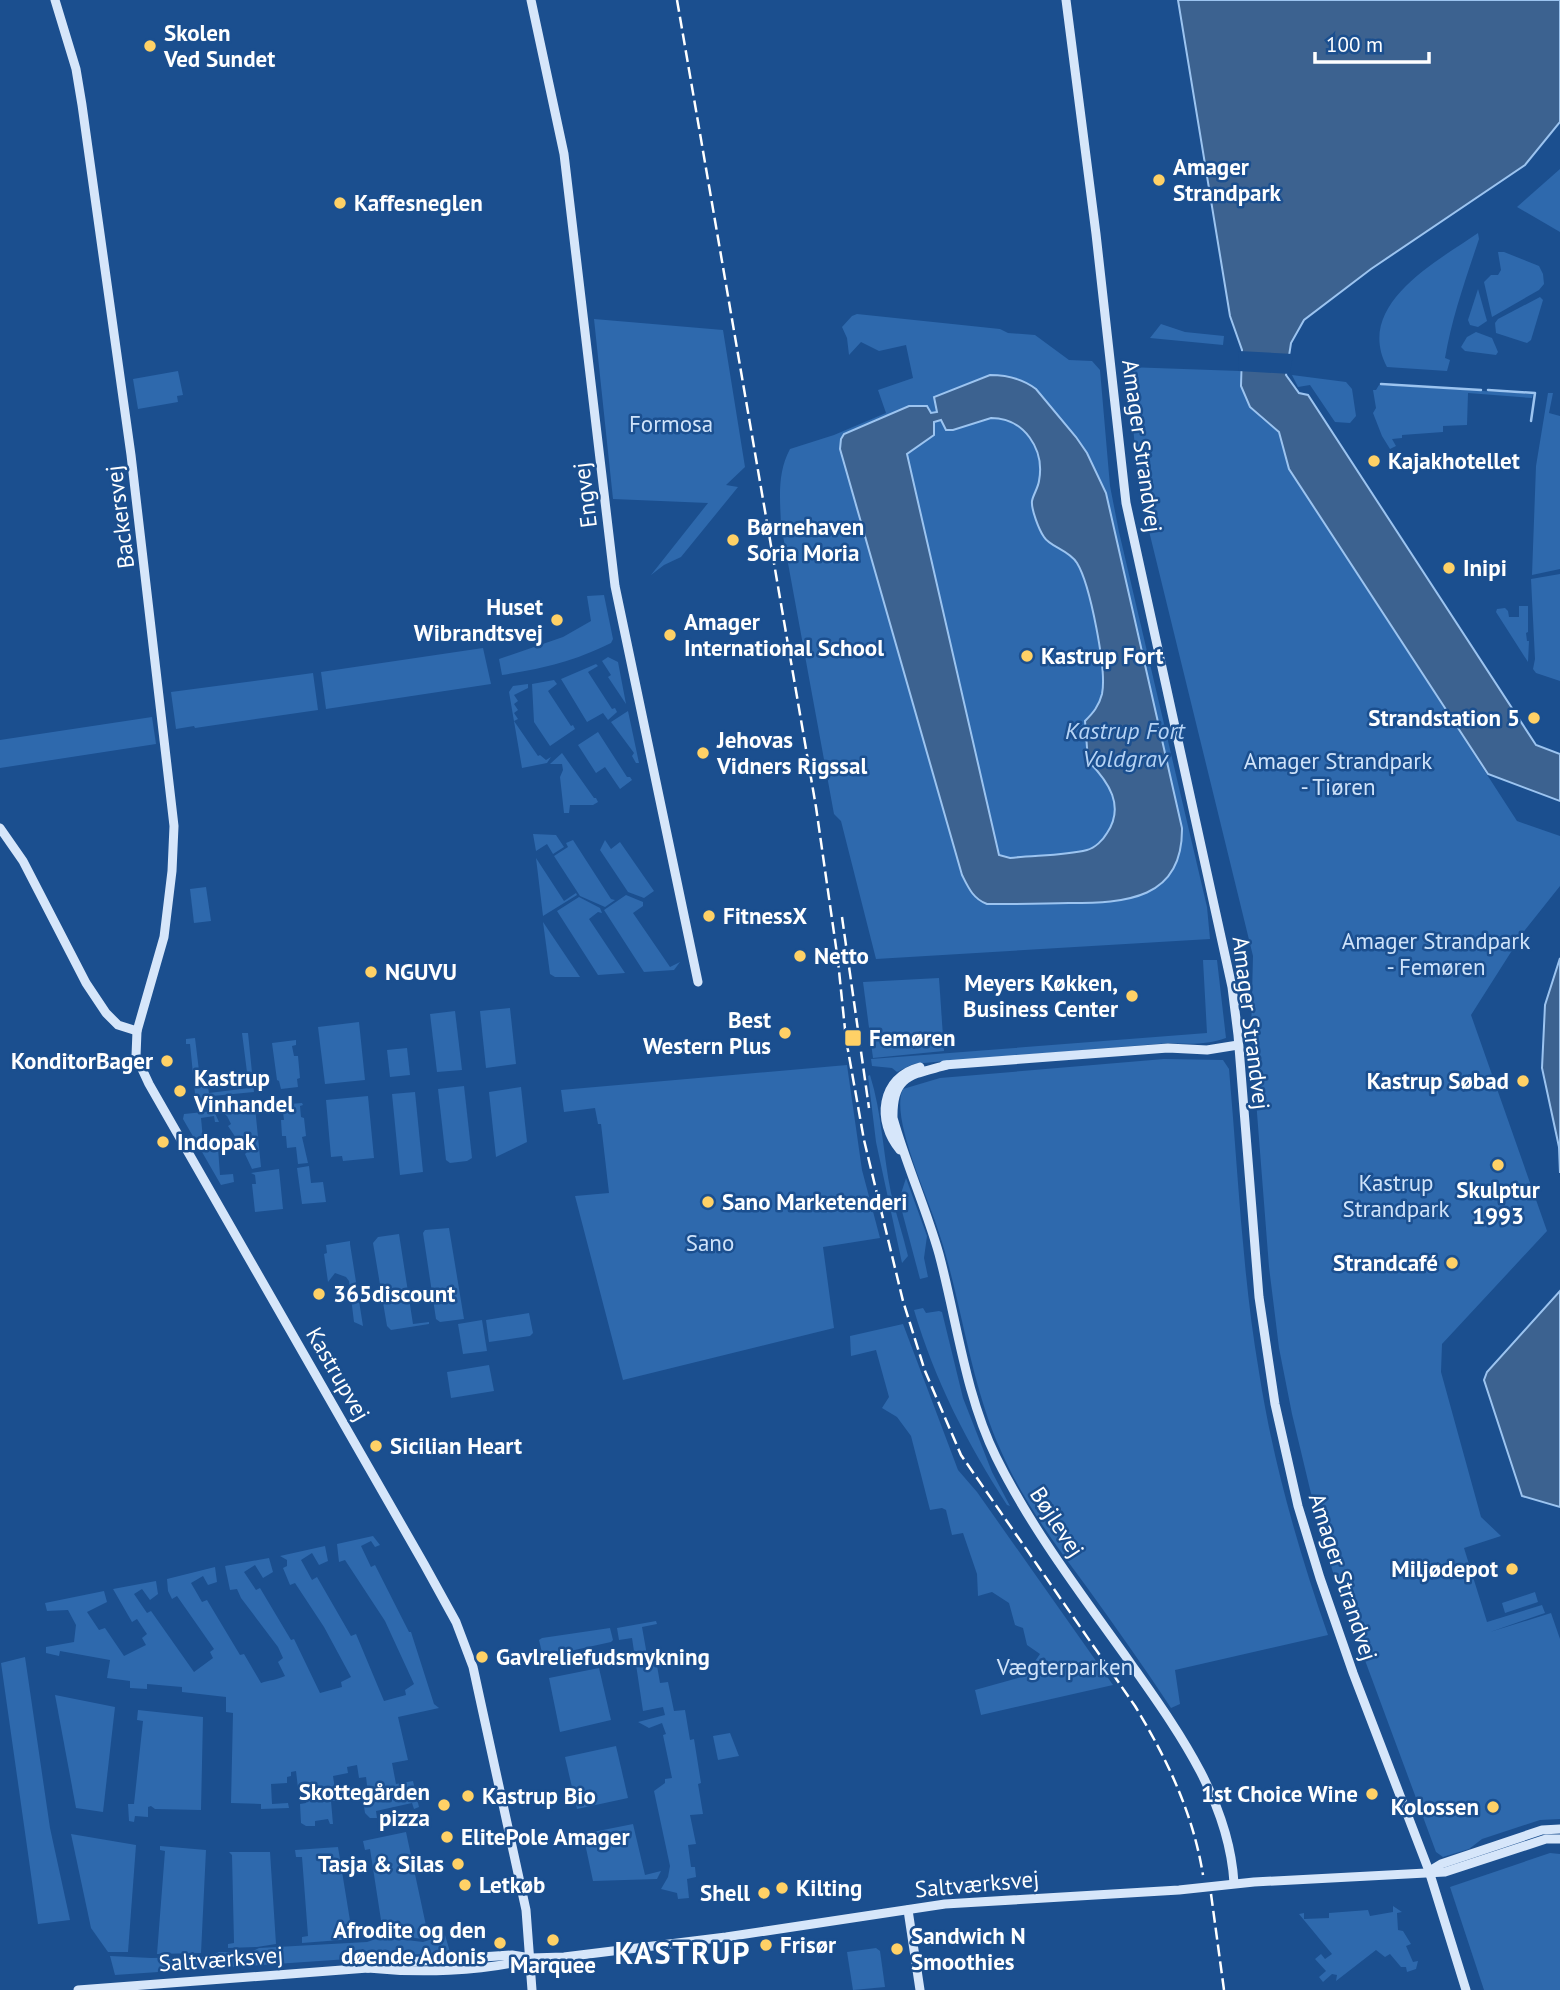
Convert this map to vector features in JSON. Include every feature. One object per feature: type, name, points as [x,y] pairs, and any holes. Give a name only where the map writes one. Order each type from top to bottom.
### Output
[{"type":"street","name":"Backersvej","points":[[55,0],[76,69],[82,105],[131,455],[174,826],[174,851],[164,937],[137,1031]]},
{"type":"street","name":"Engvej","points":[[531,0],[564,154],[615,586],[698,982]]},
{"type":"street","name":"Amager Strandvej","points":[[1066,0],[1096,234],[1125,503],[1232,987],[1259,1297],[1275,1404],[1320,1578],[1429,1871],[1466,1990]]},
{"type":"street","points":[[0,828],[23,861],[86,983],[106,1013],[118,1025],[137,1031]]},
{"type":"street","name":"Kastrupvej","points":[[137,1031],[136,1056],[149,1084],[424,1564],[466,1644],[526,1910],[532,1990]]},
{"type":"street","name":"Bøjlevej","points":[[1234,1883],[1233,1862],[1220,1816],[1211,1792],[1186,1746],[1028,1519],[995,1455],[967,1376],[938,1250],[904,1154],[892,1141],[886,1105],[890,1086],[897,1077],[922,1066],[1168,1048],[1207,1050],[1238,1045]]},
{"type":"street","points":[[1429,1871],[1441,1864],[1542,1830],[1560,1829]]},
{"type":"street","points":[[1429,1871],[1445,1872],[1546,1839],[1560,1839]]},
{"type":"street","name":"Saltværksvej","points":[[78,1990],[479,1957],[564,1957],[726,1937],[949,1904],[1429,1871]]},
{"type":"street","points":[[908,1910],[920,1990]]},
{"type":"green space","points":[[1560,169],[1560,232],[1517,207]]},
{"type":"green space","points":[[1478,233],[1479,239],[1448,343],[1445,358],[1450,360],[1447,371],[1387,367],[1380,345],[1381,324],[1390,305],[1422,272]]},
{"type":"green space","points":[[1498,252],[1539,266],[1544,284],[1539,290],[1492,317],[1484,282],[1491,275],[1498,275],[1501,270]]},
{"type":"green space","points":[[1478,289],[1487,321],[1478,327],[1470,325],[1468,320]]},
{"type":"green space","points":[[1540,297],[1543,300],[1531,340],[1527,343],[1496,333],[1495,323],[1498,319]]},
{"type":"green space","points":[[857,314],[1035,335],[1069,360],[1092,361],[1100,370],[1110,486],[1207,907],[1210,939],[876,959],[841,821],[834,814],[781,525],[780,506],[781,477],[790,449],[834,435],[886,413],[878,390],[913,378],[906,345],[879,351],[861,342],[849,355],[847,338],[842,327]]},
{"type":"green space","name":"Formosa","points":[[594,319],[723,330],[745,467],[726,485],[738,487],[681,557],[651,575],[708,503],[613,499]]},
{"type":"green space","points":[[1161,324],[1185,332],[1224,336],[1223,345],[1150,338]]},
{"type":"green space","points":[[1476,332],[1492,338],[1498,352],[1496,355],[1465,351],[1461,347],[1467,337]]},
{"type":"green space","points":[[1127,367],[1240,371],[1241,386],[1261,418],[1279,432],[1289,469],[1517,821],[1560,836],[1560,886],[1525,930],[1471,1015],[1547,1231],[1442,1344],[1441,1372],[1481,1517],[1501,1536],[1464,1548],[1487,1622],[1542,1605],[1545,1613],[1490,1632],[1551,1613],[1560,1639],[1560,1819],[1540,1820],[1482,1839],[1469,1849],[1443,1857],[1436,1852],[1336,1582],[1319,1527],[1292,1414],[1279,1348],[1269,1267],[1251,1036],[1253,956],[1149,531],[1138,477]]},
{"type":"green space","points":[[178,371],[183,395],[177,396],[178,402],[138,409],[133,379]]},
{"type":"green space","points":[[1292,375],[1346,382],[1352,389],[1356,416],[1350,423],[1335,422],[1310,385],[1298,387]]},
{"type":"green space","points":[[1379,385],[1533,394],[1532,398],[1468,393],[1467,425],[1443,426],[1443,432],[1402,435],[1402,438],[1392,439],[1396,446],[1390,449],[1373,413],[1376,408],[1373,390]]},
{"type":"green space","points":[[1548,393],[1553,393],[1549,413],[1560,416],[1560,569],[1532,575],[1536,466]]},
{"type":"green space","points":[[1560,574],[1560,681],[1536,673],[1533,669],[1535,659],[1531,579]]},
{"type":"green space","points":[[604,595],[613,639],[611,643],[558,664],[502,675],[499,659],[563,637],[591,621],[587,596]]},
{"type":"green space","points":[[1519,606],[1528,606],[1528,662],[1496,612],[1497,609],[1505,608],[1509,617],[1519,617]]},
{"type":"green space","points":[[483,648],[491,684],[326,709],[321,672]]},
{"type":"green space","points":[[608,657],[618,662],[626,704],[608,677],[611,675],[602,661]]},
{"type":"green space","points":[[596,664],[598,666],[588,672],[612,709],[615,708],[617,712],[608,720],[603,713],[587,722],[561,679]]},
{"type":"green space","points":[[313,673],[318,710],[176,729],[171,692]]},
{"type":"green space","points":[[554,680],[557,684],[548,691],[575,729],[550,746],[534,722],[532,684]]},
{"type":"green space","points":[[528,684],[528,688],[514,695],[518,701],[514,704],[518,710],[514,713],[518,719],[514,721],[538,756],[546,760],[551,757],[547,763],[522,768],[509,692],[513,686]]},
{"type":"green space","points":[[628,711],[639,763],[636,763],[632,756],[634,753],[611,722]]},
{"type":"green space","points":[[152,717],[156,744],[0,768],[0,740]]},
{"type":"green space","points":[[598,732],[627,777],[632,780],[620,789],[605,767],[596,773],[578,745]]},
{"type":"green space","points":[[562,753],[598,802],[593,805],[570,805],[569,813],[564,813],[560,777],[562,764],[550,764]]},
{"type":"green space","points":[[533,834],[556,835],[564,847],[553,854],[547,844],[536,851]]},
{"type":"green space","points":[[573,840],[611,899],[615,900],[605,907],[580,896],[554,856],[568,847],[566,843]]},
{"type":"green space","points":[[605,840],[611,849],[620,842],[654,891],[644,898],[628,892],[600,850]]},
{"type":"green space","points":[[536,858],[564,901],[576,893],[577,895],[543,916]]},
{"type":"green space","points":[[206,887],[211,921],[194,923],[190,889]]},
{"type":"green space","points":[[626,895],[643,902],[643,906],[633,913],[670,967],[680,962],[674,970],[644,972],[604,910]]},
{"type":"green space","points":[[579,897],[600,908],[602,913],[598,912],[589,919],[625,973],[598,975],[557,911]]},
{"type":"green space","points":[[543,922],[580,977],[555,977],[550,974]]},
{"type":"green space","points":[[1203,960],[1217,960],[1226,1038],[1205,1043],[1169,1043],[913,1064],[897,1072],[892,1068],[872,1066],[871,1059],[1207,1033]]},
{"type":"green space","points":[[939,978],[944,1051],[873,1058],[863,982]]},
{"type":"green space","points":[[510,1008],[516,1064],[486,1068],[480,1011]]},
{"type":"green space","points":[[455,1011],[462,1070],[437,1072],[430,1014]]},
{"type":"green space","points":[[359,1022],[365,1080],[325,1084],[318,1027]]},
{"type":"green space","points":[[242,1033],[248,1033],[254,1092],[202,1097],[202,1103],[196,1104],[190,1044],[186,1044],[186,1039],[195,1038],[201,1087],[208,1087],[209,1093],[249,1088]]},
{"type":"green space","points":[[296,1040],[296,1045],[292,1046],[294,1056],[298,1056],[298,1087],[281,1089],[277,1080],[272,1043]]},
{"type":"green space","points":[[407,1048],[410,1075],[390,1077],[387,1050]]},
{"type":"green space","points":[[1164,1059],[1223,1060],[1229,1069],[1248,1297],[1265,1406],[1288,1505],[1328,1635],[1175,1670],[1180,1704],[1171,1708],[1040,1521],[1001,1451],[981,1395],[944,1250],[905,1135],[900,1101],[903,1089],[940,1078]]},
{"type":"green space","name":"Sano","points":[[847,1065],[862,1170],[880,1238],[823,1247],[834,1328],[623,1380],[575,1196],[609,1193],[601,1124],[598,1124],[595,1108],[564,1112],[561,1090]]},
{"type":"green space","points":[[870,1075],[891,1193],[908,1256],[902,1263],[876,1142]]},
{"type":"green space","points":[[464,1086],[472,1158],[450,1163],[446,1160],[438,1089]]},
{"type":"green space","points":[[521,1087],[527,1142],[496,1157],[489,1092]]},
{"type":"green space","points":[[415,1092],[423,1172],[400,1175],[392,1094]]},
{"type":"green space","points":[[368,1096],[374,1158],[343,1161],[342,1156],[331,1157],[326,1100]]},
{"type":"green space","points":[[302,1103],[301,1117],[304,1118],[306,1136],[302,1137],[308,1163],[298,1164],[296,1147],[287,1148],[286,1136],[282,1136],[283,1112],[278,1105]]},
{"type":"green space","points":[[255,1107],[261,1167],[252,1169],[245,1154],[248,1151],[228,1126],[231,1124],[227,1116],[220,1111]]},
{"type":"green space","points":[[214,1111],[219,1122],[215,1122],[214,1116],[201,1118],[204,1149],[218,1148],[220,1175],[233,1174],[234,1182],[221,1185],[183,1119],[184,1114]]},
{"type":"green space","points":[[309,1166],[311,1183],[323,1182],[326,1202],[302,1204],[297,1168]]},
{"type":"green space","points":[[279,1169],[283,1209],[255,1212],[252,1184],[256,1184],[255,1175],[251,1173]]},
{"type":"green space","points":[[906,1178],[927,1236],[924,1258],[928,1277],[920,1279],[899,1200]]},
{"type":"green space","points":[[449,1228],[464,1319],[440,1322],[436,1319],[423,1233],[425,1230]]},
{"type":"green space","points":[[399,1234],[413,1324],[429,1324],[391,1330],[387,1326],[373,1243],[378,1237]]},
{"type":"green space","points":[[350,1241],[363,1326],[354,1322],[349,1281],[346,1277],[335,1273],[328,1282],[324,1254],[327,1253],[326,1245]]},
{"type":"green space","points":[[923,1308],[926,1313],[942,1312],[963,1398],[992,1472],[1010,1506],[979,1458],[942,1387],[914,1310]]},
{"type":"green space","points":[[529,1313],[533,1333],[530,1336],[489,1342],[486,1320]]},
{"type":"green space","points":[[482,1320],[487,1351],[463,1354],[458,1324]]},
{"type":"green space","name":"Vægterparken","points":[[903,1324],[958,1470],[977,1492],[1113,1685],[981,1715],[975,1690],[1025,1676],[1040,1654],[1027,1645],[1023,1628],[1015,1625],[1009,1603],[992,1592],[978,1596],[977,1574],[963,1533],[952,1535],[946,1510],[930,1510],[911,1436],[897,1417],[882,1408],[889,1397],[876,1350],[851,1356],[850,1336]]},
{"type":"green space","points":[[489,1365],[494,1391],[451,1398],[447,1372]]},
{"type":"green space","points":[[373,1536],[380,1545],[375,1547],[371,1541],[361,1546],[371,1567],[375,1565],[411,1632],[434,1704],[439,1708],[398,1717],[408,1760],[392,1763],[396,1784],[413,1781],[419,1807],[414,1809],[412,1803],[376,1811],[377,1818],[370,1818],[365,1813],[362,1794],[368,1793],[366,1777],[359,1778],[357,1765],[347,1767],[348,1773],[333,1776],[336,1796],[351,1794],[353,1799],[331,1801],[333,1824],[330,1824],[328,1819],[315,1821],[315,1826],[301,1823],[300,1804],[306,1803],[304,1788],[298,1788],[296,1771],[287,1777],[287,1783],[271,1784],[272,1804],[288,1803],[289,1808],[261,1809],[261,1804],[231,1803],[233,1713],[226,1712],[226,1697],[182,1692],[182,1687],[147,1684],[147,1689],[130,1688],[130,1681],[107,1678],[110,1660],[60,1651],[59,1656],[46,1653],[46,1647],[74,1642],[76,1625],[68,1610],[47,1611],[45,1603],[104,1591],[107,1602],[87,1612],[99,1630],[105,1628],[124,1656],[146,1645],[142,1638],[147,1634],[137,1619],[132,1622],[113,1589],[156,1581],[158,1594],[150,1600],[142,1589],[134,1594],[147,1613],[151,1611],[194,1672],[213,1658],[210,1652],[214,1649],[177,1596],[172,1599],[167,1579],[215,1567],[217,1582],[208,1585],[203,1576],[191,1583],[202,1602],[207,1600],[240,1655],[244,1654],[261,1683],[285,1676],[278,1662],[283,1658],[278,1647],[237,1589],[230,1590],[225,1566],[269,1558],[273,1572],[263,1578],[255,1565],[244,1572],[256,1590],[260,1588],[291,1640],[294,1639],[320,1693],[342,1687],[341,1682],[351,1677],[324,1627],[295,1583],[290,1585],[283,1568],[287,1566],[287,1560],[280,1556],[325,1546],[328,1561],[319,1565],[312,1553],[301,1560],[312,1580],[317,1577],[351,1636],[356,1634],[384,1701],[406,1695],[405,1690],[414,1684],[385,1621],[345,1560],[339,1562],[337,1544]]},
{"type":"green space","points":[[1535,1592],[1538,1602],[1505,1613],[1502,1603]]},
{"type":"green space","points":[[656,1621],[657,1624],[642,1627],[647,1655],[655,1654],[660,1683],[668,1682],[674,1711],[685,1710],[690,1740],[694,1739],[701,1783],[698,1784],[703,1814],[690,1815],[696,1844],[688,1845],[691,1867],[695,1867],[696,1877],[687,1879],[689,1898],[678,1899],[677,1893],[661,1889],[668,1877],[670,1866],[654,1791],[665,1783],[665,1779],[672,1778],[663,1735],[666,1734],[662,1723],[649,1728],[638,1722],[665,1715],[663,1707],[643,1711],[632,1638],[619,1640],[617,1628]]},
{"type":"green space","points":[[610,1628],[613,1640],[611,1642],[543,1657],[539,1640],[542,1638]]},
{"type":"green space","points":[[25,1657],[50,1828],[70,1920],[38,1924],[1,1663]]},
{"type":"green space","points":[[599,1668],[611,1720],[560,1732],[549,1678]]},
{"type":"green space","points":[[55,1695],[115,1707],[103,1812],[76,1808]]},
{"type":"green space","points":[[138,1710],[203,1717],[201,1810],[155,1809],[151,1806],[148,1807],[148,1817],[135,1816],[134,1822],[129,1821],[128,1804],[134,1804],[143,1721],[137,1720]]},
{"type":"green space","points":[[730,1733],[739,1756],[718,1760],[713,1736]]},
{"type":"green space","points":[[616,1746],[628,1798],[577,1809],[565,1757]]},
{"type":"green space","points":[[633,1824],[645,1875],[661,1871],[657,1879],[593,1881],[583,1834]]},
{"type":"green space","points":[[406,1832],[428,1935],[422,1939],[383,1933],[370,1849],[365,1850],[363,1841]]},
{"type":"green space","points":[[71,1834],[136,1845],[128,1952],[108,1952],[91,1928]]},
{"type":"green space","points":[[160,1846],[206,1850],[201,1953],[157,1954],[165,1851],[160,1850]]},
{"type":"green space","points":[[338,1847],[353,1939],[302,1943],[302,1937],[308,1936],[302,1857],[296,1857],[295,1850]]},
{"type":"green space","points":[[229,1852],[270,1852],[276,1944],[228,1948],[228,1944],[234,1943],[232,1855]]},
{"type":"green space","points":[[1550,1853],[1560,1854],[1560,1990],[1484,1990],[1450,1887]]},
{"type":"green space","points":[[1393,1906],[1402,1912],[1397,1913],[1398,1930],[1403,1931],[1411,1944],[1406,1946],[1413,1962],[1418,1961],[1416,1969],[1407,1972],[1406,1967],[1401,1967],[1390,1954],[1385,1957],[1376,1950],[1336,1981],[1337,1975],[1332,1974],[1323,1982],[1319,1977],[1326,1971],[1315,1959],[1321,1954],[1325,1959],[1332,1954],[1299,1914],[1304,1913],[1304,1919],[1329,1918],[1329,1913],[1368,1910],[1370,1916],[1393,1912]]},
{"type":"green space","points":[[445,1935],[450,1952],[115,1975],[110,1956],[210,1957],[219,1952],[251,1952],[259,1948],[367,1942],[382,1937],[423,1942]]},
{"type":"green space","points":[[876,1948],[880,1951],[885,1987],[853,1990],[847,1952]]},
{"type":"water","points":[[1178,0],[1560,0],[1560,122],[1525,165],[1371,269],[1304,320],[1291,343],[1286,375],[1299,393],[1308,395],[1536,745],[1560,754],[1560,801],[1488,774],[1289,469],[1279,432],[1250,407],[1241,386],[1242,350],[1230,316]]},
{"type":"water","name":"Kastrup Fort Voldgrav","points":[[990,375],[1015,378],[1026,383],[1036,389],[1076,437],[1087,453],[1106,493],[1182,828],[1180,852],[1173,870],[1161,883],[1147,892],[1130,898],[1090,903],[987,904],[975,896],[962,875],[840,449],[844,434],[909,406],[927,406],[931,413],[937,412],[934,397]],"holes":[[[991,418],[1003,419],[1022,429],[1035,447],[1040,469],[1032,501],[1036,519],[1047,540],[1077,563],[1087,589],[1096,627],[1103,682],[1099,702],[1085,721],[1088,761],[1108,786],[1115,813],[1101,841],[1090,849],[1078,852],[1010,858],[999,855],[907,454],[934,435],[934,422],[941,420],[946,430],[953,430]]]},
{"type":"water","points":[[1560,958],[1560,1173],[1559,1147],[1542,1068],[1545,1005]]},
{"type":"water","points":[[1560,1291],[1560,1507],[1522,1496],[1484,1380],[1487,1372]]},
{"type":"pier","points":[[1239,351],[1293,354],[1290,374],[1238,371]]},
{"type":"waterway","points":[[1381,384],[1481,390]]},
{"type":"waterway","points":[[1488,390],[1535,393],[1531,421]]},
{"type":"railway","points":[[677,0],[816,807],[846,1039],[864,1140],[903,1301],[925,1371],[961,1455],[1147,1726],[1186,1808],[1203,1875]]},
{"type":"railway","points":[[842,917],[869,1108]]},
{"type":"railway","points":[[1211,1894],[1224,1990]]},
{"type":"place","name":"Skolen Ved Sundet","points":[[150,46]]},
{"type":"place","name":"Amager Strandpark","points":[[1159,180]]},
{"type":"place","name":"Kaffesneglen","points":[[340,203]]},
{"type":"place","name":"Kajakhotellet","points":[[1374,461]]},
{"type":"place","name":"Børnehaven Soria Moria","points":[[733,540]]},
{"type":"place","name":"Inipi","points":[[1449,568]]},
{"type":"place","name":"Huset Wibrandtsvej","points":[[557,620]]},
{"type":"place","name":"Amager International School","points":[[670,635]]},
{"type":"place","name":"Kastrup Fort","points":[[1027,656]]},
{"type":"place","name":"Strandstation 5","points":[[1534,718]]},
{"type":"place","name":"Jehovas Vidners Rigssal","points":[[703,753]]},
{"type":"place","name":"FitnessX","points":[[709,916]]},
{"type":"place","name":"Netto","points":[[800,956]]},
{"type":"place","name":"NGUVU","points":[[371,972]]},
{"type":"place","name":"Meyers Køkken, Business Center","points":[[1132,996]]},
{"type":"place","name":"Best Western Plus","points":[[785,1033]]},
{"type":"place","name":"Femøren","points":[[853,1038]]},
{"type":"place","name":"KonditorBager","points":[[167,1061]]},
{"type":"place","name":"Kastrup Søbad","points":[[1523,1081]]},
{"type":"place","name":"Kastrup Vinhandel","points":[[180,1091]]},
{"type":"place","name":"Indopak","points":[[163,1142]]},
{"type":"place","name":"Skulptur 1993","points":[[1498,1165]]},
{"type":"place","name":"Sano Marketenderi","points":[[708,1202]]},
{"type":"place","name":"Strandcafé","points":[[1452,1263]]},
{"type":"place","name":"365discount","points":[[319,1294]]},
{"type":"place","name":"Sicilian Heart","points":[[376,1446]]},
{"type":"place","name":"Miljødepot","points":[[1512,1569]]},
{"type":"place","name":"Gavlreliefudsmykning","points":[[482,1657]]},
{"type":"place","name":"1st Choice Wine","points":[[1372,1794]]},
{"type":"place","name":"Kastrup Bio","points":[[468,1796]]},
{"type":"place","name":"Skottegården pizza","points":[[444,1805]]},
{"type":"place","name":"Kolossen","points":[[1493,1807]]},
{"type":"place","name":"ElitePole Amager","points":[[447,1837]]},
{"type":"place","name":"Tasja & Silas","points":[[458,1864]]},
{"type":"place","name":"Letkøb","points":[[465,1885]]},
{"type":"place","name":"Kilting","points":[[782,1888]]},
{"type":"place","name":"Shell","points":[[764,1893]]},
{"type":"place","name":"Marquee","points":[[553,1940]]},
{"type":"place","name":"Afrodite og den døende Adonis","points":[[500,1943]]},
{"type":"place","name":"Frisør","points":[[766,1945]]},
{"type":"place","name":"Sandwich N Smoothies","points":[[897,1949]]},
{"type":"district","name":"KASTRUP","points":[[683,1954]]},
{"type":"park label","name":"Amager Strandpark - Tiøren","points":[[1338,774]]},
{"type":"park label","name":"Amager Strandpark - Femøren","points":[[1436,954]]},
{"type":"park label","name":"Kastrup Strandpark","points":[[1396,1196]]}]
